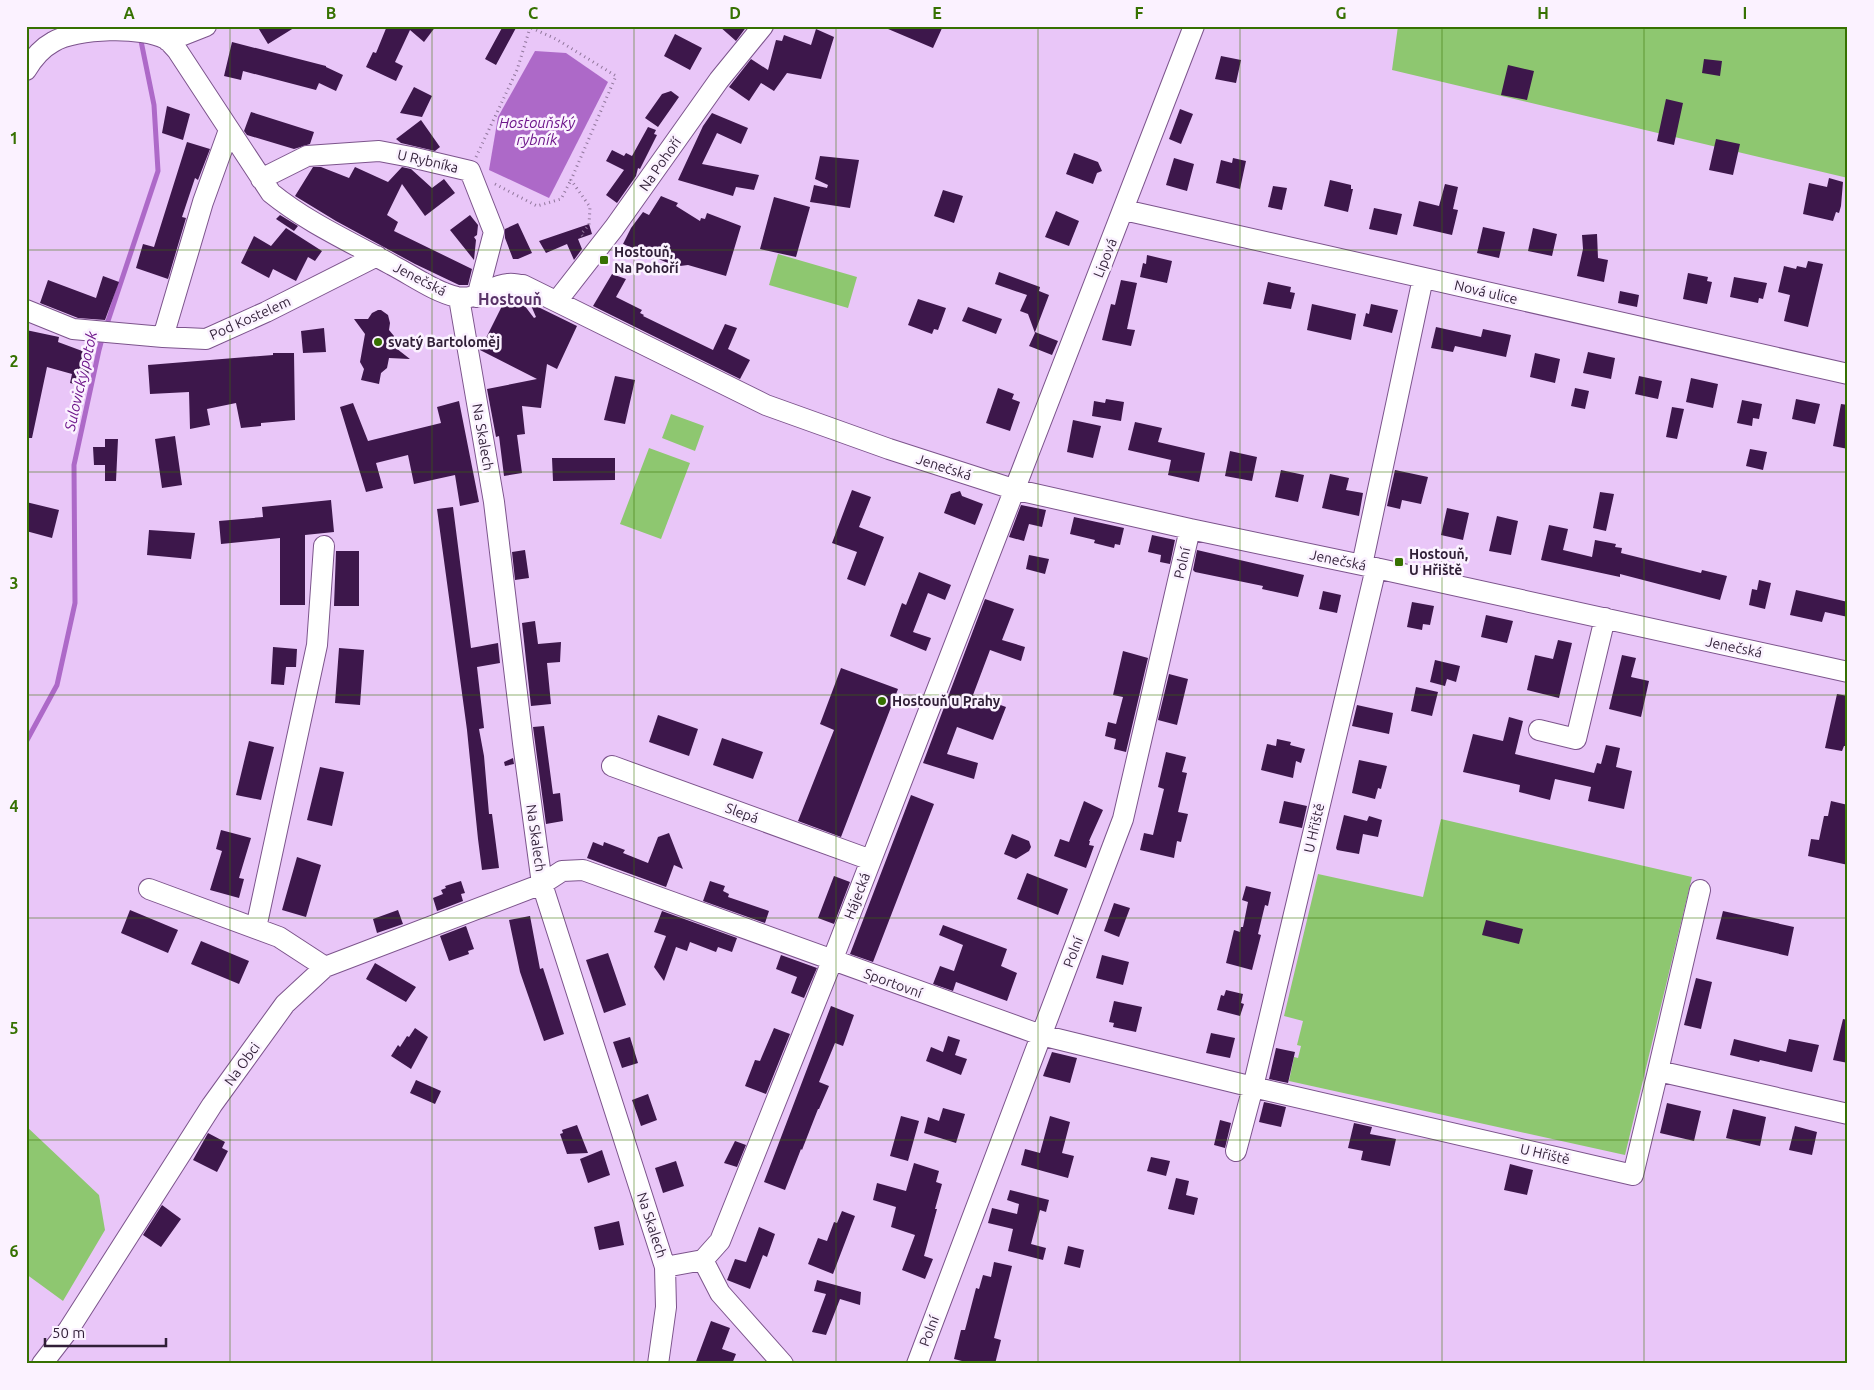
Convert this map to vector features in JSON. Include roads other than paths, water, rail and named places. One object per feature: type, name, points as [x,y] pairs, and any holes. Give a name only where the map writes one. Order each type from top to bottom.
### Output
[{"type":"street","name":"Jenečská","points":[[154,26],[177,50],[271,193],[286,206],[333,235],[377,256],[434,288],[468,297],[510,283],[523,285],[766,405],[889,449],[1014,489],[1848,672]]},
{"type":"street","points":[[27,67],[62,32],[150,32],[168,41],[206,26]]},
{"type":"street","name":"Na Pohoří","points":[[557,301],[595,253],[719,80],[763,26]]},
{"type":"street","name":"Lipová","points":[[1014,489],[1194,26]]},
{"type":"street","points":[[163,337],[203,202],[229,130]]},
{"type":"street","name":"U Rybníka","points":[[261,179],[307,156],[380,151],[411,156],[470,171],[494,232],[468,297]]},
{"type":"street","name":"Nová ulice","points":[[1124,210],[1848,374]]},
{"type":"street","name":"Pod Kostelem","points":[[26,310],[73,329],[206,339],[266,312],[377,256]]},
{"type":"street","name":"U Hřiště","points":[[1236,1151],[1253,1087],[1369,567],[1423,278]]},
{"type":"street","name":"Na Skalech","points":[[468,297],[542,884],[665,1267],[666,1307],[658,1364]]},
{"type":"street","name":"Hájecká","points":[[704,1260],[720,1241],[832,961],[1014,489]]},
{"type":"street","name":"Polní","points":[[917,1364],[1123,819],[1190,529]]},
{"type":"street","points":[[256,928],[317,645],[324,546]]},
{"type":"street","points":[[1539,730],[1576,739],[1605,618]]},
{"type":"street","name":"Slepá","points":[[612,766],[871,860]]},
{"type":"street","name":"Sportovní","points":[[542,884],[562,871],[583,870],[1041,1036],[1253,1087]]},
{"type":"street","name":"Na Obci","points":[[42,1364],[69,1329],[212,1105],[285,1004],[325,967],[542,884]]},
{"type":"street","points":[[149,889],[279,937],[325,967]]},
{"type":"street","points":[[1700,890],[1658,1070],[1848,1114]]},
{"type":"street","name":"U Hřiště","points":[[1253,1087],[1633,1175],[1658,1070]]},
{"type":"street","points":[[665,1267],[704,1260],[720,1293],[783,1364]]},
{"type":"water","name":"Hostouňský rybník","points":[[535,51],[566,53],[608,82],[549,198],[489,170],[498,117]]},
{"type":"waterway","name":"Sulovický potok","points":[[106,327],[158,171],[154,105],[140,36]]},
{"type":"waterway","name":"Sulovický potok","points":[[26,742],[57,685],[75,603],[74,465],[103,335]]},
{"type":"place","name":"Hostouň, Na Pohoří","points":[[604,260]]},
{"type":"place","name":"svatý Bartoloměj","points":[[378,342]]},
{"type":"place","name":"Hostouň, U Hřiště","points":[[1399,562]]},
{"type":"place","name":"Hostouň u Prahy","points":[[882,701]]},
{"type":"district","name":"Hostouň","points":[[510,299]]}]
